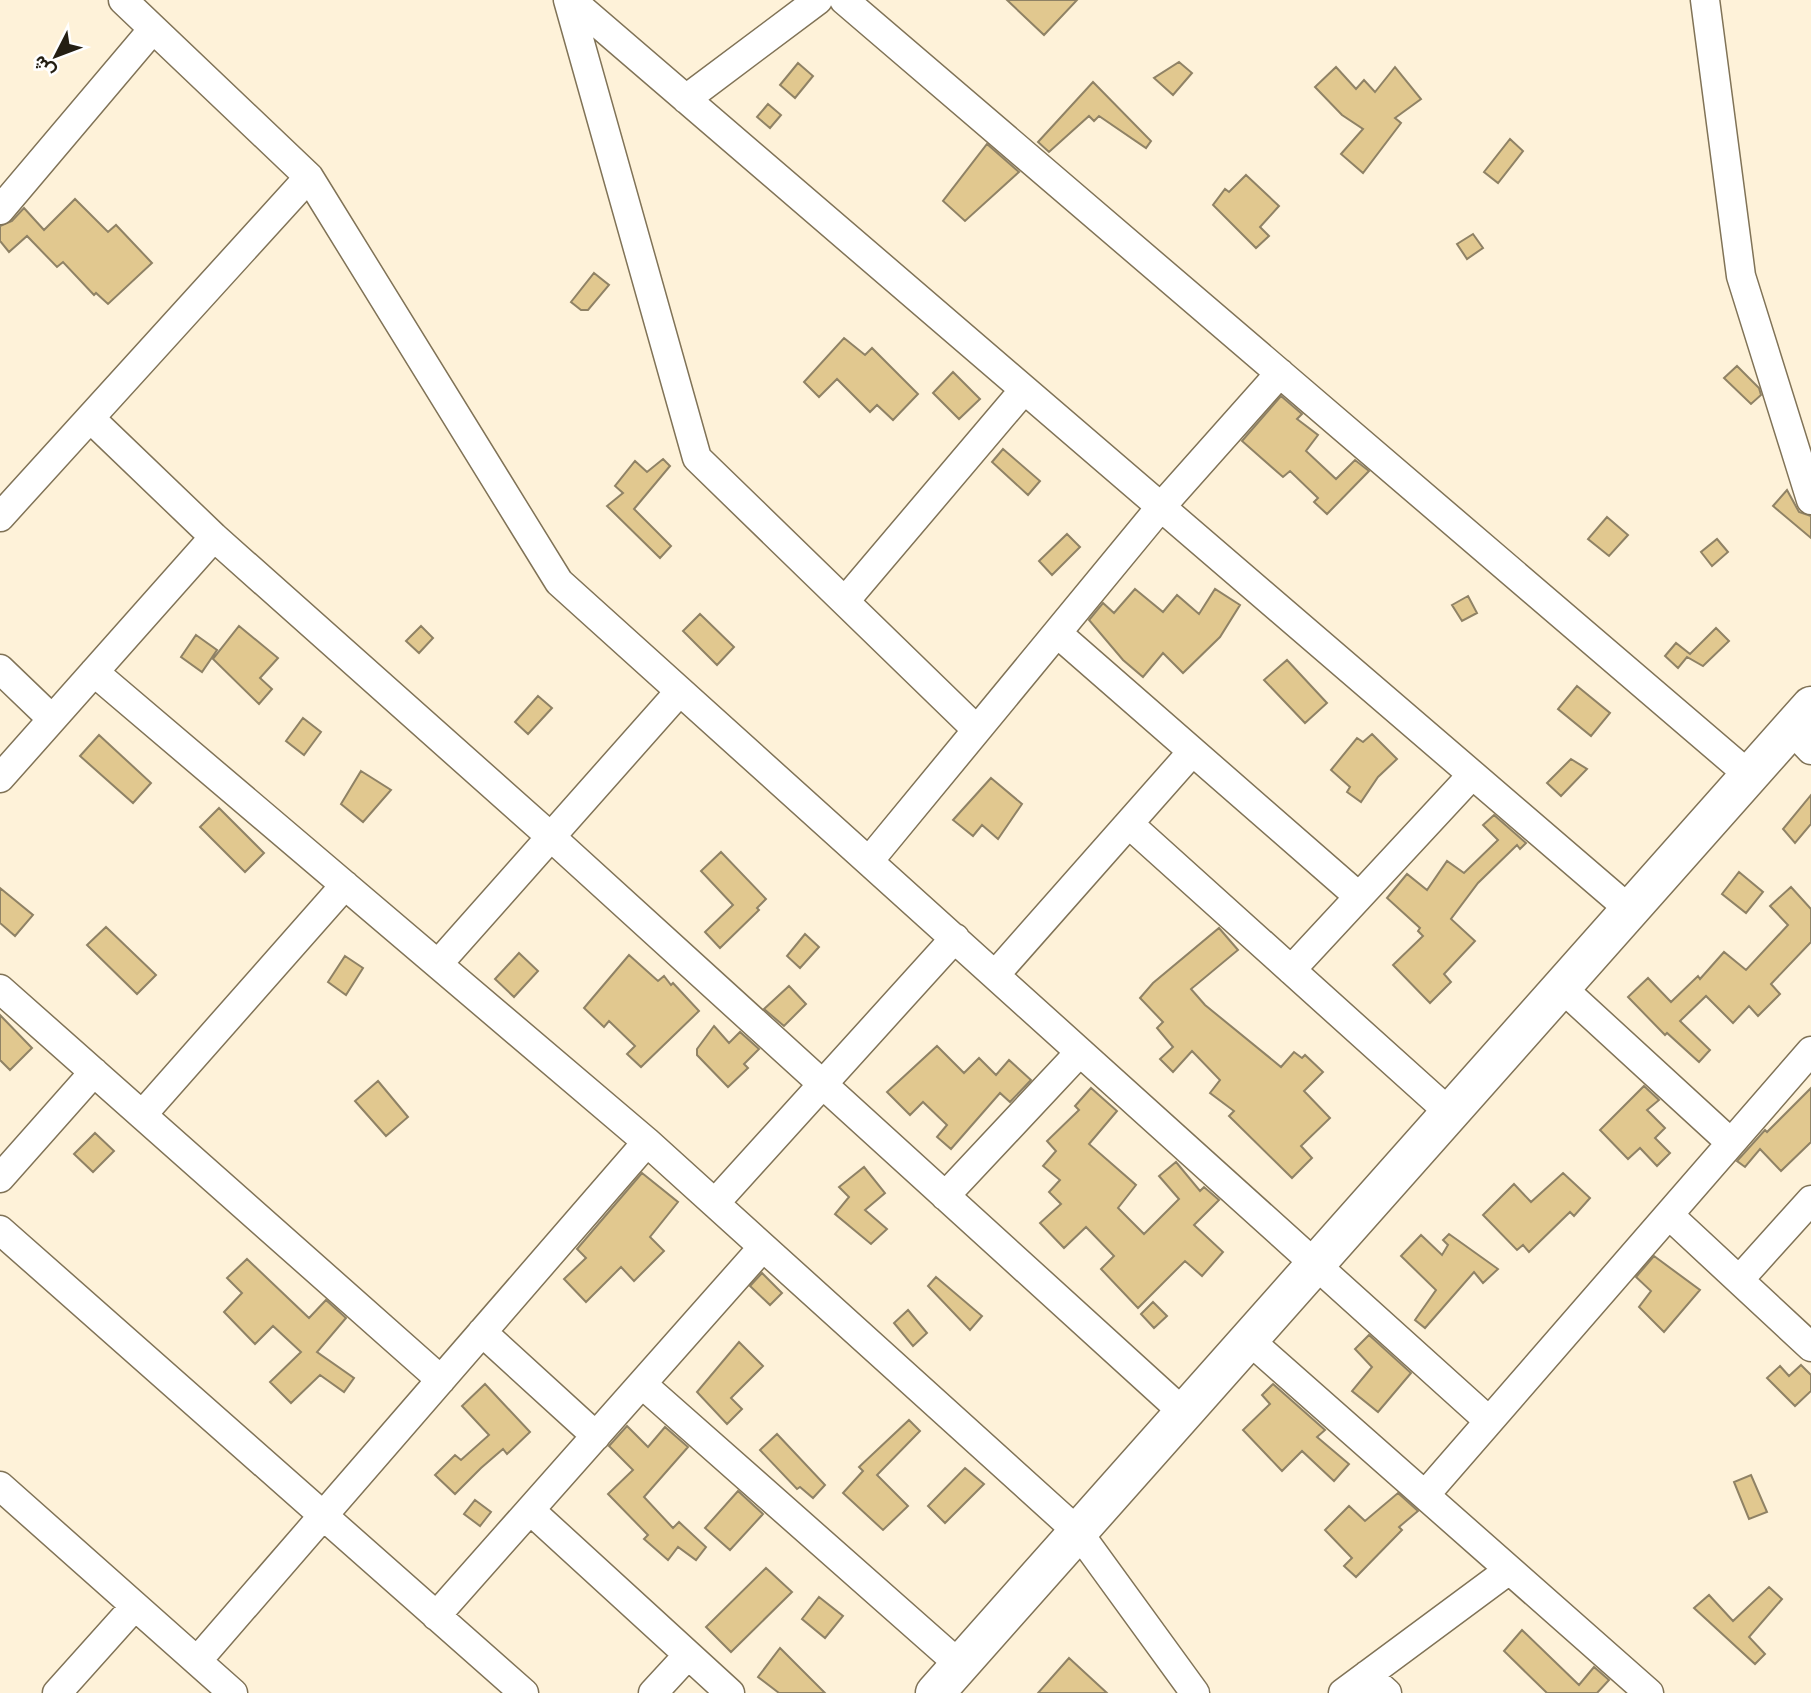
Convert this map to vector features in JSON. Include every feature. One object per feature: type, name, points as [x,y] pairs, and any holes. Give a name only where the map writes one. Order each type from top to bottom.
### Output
[{"type":"main road","points":[[935,1693],[1749,775],[1804,728]]},
{"type":"street","points":[[123,0],[309,177],[559,582],[1489,1422]]},
{"type":"street","points":[[570,0],[1159,509],[1630,910]]},
{"type":"street","points":[[570,0],[697,458],[977,730]]},
{"type":"street","points":[[686,99],[818,0]]},
{"type":"street","points":[[844,0],[1749,775]]},
{"type":"street","points":[[1704,0],[1741,276],[1811,500]]},
{"type":"street","points":[[0,210],[153,29]]},
{"type":"street","points":[[0,517],[309,177]]},
{"type":"street","points":[[869,861],[1159,509],[1280,373]]},
{"type":"street","points":[[845,601],[1024,391]]},
{"type":"street","points":[[90,418],[214,537],[551,838],[1184,1413]]},
{"type":"street","points":[[0,778],[214,537]]},
{"type":"street","points":[[1056,634],[1357,895]]},
{"type":"street","points":[[0,669],[52,719]]},
{"type":"street","points":[[94,672],[647,1142],[1078,1532],[1195,1693]]},
{"type":"street","points":[[438,964],[680,691]]},
{"type":"street","points":[[995,975],[1192,752]]},
{"type":"street","points":[[1291,970],[1357,895],[1472,775]]},
{"type":"street","points":[[1129,824],[1450,1113]]},
{"type":"street","points":[[142,1115],[345,885]]},
{"type":"street","points":[[715,1203],[954,938]]},
{"type":"street","points":[[1561,987],[1731,1143]]},
{"type":"street","points":[[0,989],[441,1380]]},
{"type":"street","points":[[1425,1495],[1811,1051]]},
{"type":"street","points":[[945,1196],[1080,1052]]},
{"type":"street","points":[[0,1178],[93,1072]]},
{"type":"street","points":[[197,1661],[647,1142]]},
{"type":"street","points":[[1740,1280],[1811,1200]]},
{"type":"street","points":[[1669,1215],[1811,1347]]},
{"type":"street","points":[[0,1230],[524,1693]]},
{"type":"street","points":[[436,1616],[763,1247]]},
{"type":"street","points":[[482,1332],[596,1436]]},
{"type":"street","points":[[1249,1340],[1649,1693]]},
{"type":"street","points":[[642,1384],[960,1665]]},
{"type":"street","points":[[2,1491],[233,1693]]},
{"type":"street","points":[[530,1510],[730,1693]]},
{"type":"street","points":[[1343,1693],[1377,1684],[1509,1570]]},
{"type":"street","points":[[57,1693],[135,1606]]},
{"type":"street","points":[[653,1693],[688,1655]]},
{"type":"building","points":[[1007,0],[1077,0],[1044,35]]},
{"type":"building","points":[[1179,62],[1192,73],[1173,95],[1154,78]]},
{"type":"building","points":[[798,63],[813,76],[795,98],[780,85]]},
{"type":"building","points":[[1336,67],[1356,89],[1364,80],[1375,92],[1395,67],[1421,99],[1395,118],[1401,123],[1363,173],[1341,154],[1363,129],[1342,115],[1315,87]]},
{"type":"building","points":[[1093,82],[1151,141],[1146,148],[1099,116],[1094,121],[1089,116],[1049,152],[1038,142]]},
{"type":"building","points":[[768,104],[781,115],[770,128],[757,117]]},
{"type":"building","points":[[1510,139],[1523,151],[1498,183],[1484,172]]},
{"type":"building","points":[[987,144],[1019,172],[965,221],[943,201]]},
{"type":"building","points":[[1246,175],[1279,206],[1260,227],[1269,236],[1256,248],[1213,205],[1225,189],[1229,192]]},
{"type":"building","points":[[75,199],[108,232],[116,225],[152,263],[108,304],[96,293],[94,295],[63,262],[57,267],[27,236],[9,252],[0,241],[0,226],[12,221],[24,208],[44,230]]},
{"type":"building","points":[[1473,234],[1483,248],[1467,259],[1457,244]]},
{"type":"building","points":[[594,273],[609,285],[588,310],[581,310],[571,302]]},
{"type":"building","points":[[844,338],[865,355],[872,348],[918,394],[893,420],[877,405],[870,412],[837,379],[819,397],[804,382]]},
{"type":"building","points":[[1737,366],[1759,388],[1761,395],[1751,404],[1724,378]]},
{"type":"building","points":[[953,372],[980,399],[959,419],[933,393]]},
{"type":"building","points":[[1281,396],[1302,414],[1297,419],[1318,435],[1306,451],[1336,479],[1355,460],[1369,471],[1327,514],[1314,502],[1318,498],[1290,471],[1283,477],[1242,441]]},
{"type":"building","points":[[1003,449],[1040,481],[1028,495],[992,462]]},
{"type":"building","points":[[663,459],[670,466],[634,509],[671,546],[660,558],[607,506],[623,493],[615,486],[635,461],[647,472]]},
{"type":"building","points":[[1787,490],[1799,512],[1811,516],[1811,538],[1773,506]]},
{"type":"building","points":[[1607,517],[1628,535],[1609,556],[1588,539]]},
{"type":"building","points":[[1067,534],[1080,547],[1052,575],[1039,561]]},
{"type":"building","points":[[1717,539],[1728,552],[1712,566],[1701,552]]},
{"type":"building","points":[[1135,589],[1163,612],[1177,595],[1199,614],[1215,589],[1240,605],[1220,637],[1183,673],[1163,653],[1143,677],[1123,660],[1089,620],[1103,603],[1114,613]]},
{"type":"building","points":[[1468,596],[1477,613],[1462,621],[1452,605]]},
{"type":"building","points":[[700,614],[734,647],[717,665],[683,631]]},
{"type":"building","points":[[239,626],[278,658],[260,678],[272,689],[259,704],[213,659]]},
{"type":"building","points":[[421,626],[433,638],[419,653],[406,641]]},
{"type":"building","points":[[1716,628],[1729,641],[1703,666],[1687,657],[1678,668],[1665,656],[1676,643],[1690,654]]},
{"type":"building","points":[[196,635],[217,650],[202,672],[181,657]]},
{"type":"building","points":[[1287,660],[1327,703],[1305,723],[1264,680]]},
{"type":"building","points":[[1577,686],[1610,713],[1591,736],[1558,709]]},
{"type":"building","points":[[538,696],[552,708],[528,734],[515,722]]},
{"type":"building","points":[[303,718],[321,732],[304,755],[286,741]]},
{"type":"building","points":[[1372,734],[1397,759],[1378,777],[1361,802],[1347,792],[1350,787],[1331,770],[1357,738],[1363,742]]},
{"type":"building","points":[[99,735],[151,783],[133,803],[80,756]]},
{"type":"building","points":[[1571,759],[1587,769],[1561,796],[1547,783]]},
{"type":"building","points":[[361,771],[391,790],[363,822],[341,804]]},
{"type":"building","points":[[991,778],[1022,804],[998,839],[982,825],[973,836],[953,820]]},
{"type":"building","points":[[1811,795],[1811,824],[1795,843],[1783,829]]},
{"type":"building","points":[[219,808],[264,853],[245,872],[200,827]]},
{"type":"building","points":[[1494,815],[1526,843],[1520,849],[1517,845],[1478,883],[1451,919],[1475,941],[1444,974],[1451,982],[1430,1003],[1393,965],[1423,936],[1418,931],[1420,928],[1387,898],[1407,874],[1427,890],[1447,861],[1464,873],[1498,840],[1483,825]]},
{"type":"building","points":[[721,852],[766,899],[757,908],[759,910],[720,948],[705,932],[733,905],[701,871]]},
{"type":"building","points":[[1739,872],[1763,892],[1746,913],[1722,894]]},
{"type":"building","points":[[1791,887],[1811,909],[1811,942],[1771,984],[1780,994],[1758,1016],[1749,1006],[1733,1023],[1706,996],[1680,1021],[1710,1050],[1699,1062],[1667,1033],[1665,1035],[1628,997],[1648,978],[1671,1002],[1698,976],[1700,979],[1724,952],[1746,970],[1788,925],[1770,906]]},
{"type":"building","points":[[0,888],[33,915],[15,936],[0,923]]},
{"type":"building","points":[[106,927],[156,975],[137,994],[87,945]]},
{"type":"building","points":[[1219,928],[1238,950],[1191,989],[1205,1005],[1281,1067],[1294,1052],[1302,1058],[1305,1055],[1323,1072],[1304,1091],[1330,1118],[1301,1146],[1312,1158],[1292,1178],[1229,1116],[1234,1111],[1210,1093],[1220,1080],[1192,1051],[1173,1072],[1160,1059],[1173,1047],[1157,1028],[1163,1022],[1140,998],[1153,983]]},
{"type":"building","points":[[805,934],[819,947],[800,968],[787,956]]},
{"type":"building","points":[[519,953],[538,971],[514,997],[495,979]]},
{"type":"building","points":[[629,955],[658,981],[664,976],[671,985],[673,983],[699,1011],[641,1067],[627,1054],[635,1046],[609,1021],[604,1027],[584,1008]]},
{"type":"building","points":[[345,956],[363,968],[346,995],[328,982]]},
{"type":"building","points":[[789,986],[806,1004],[784,1026],[764,1009]]},
{"type":"building","points":[[0,1015],[32,1048],[10,1070],[0,1060]]},
{"type":"building","points":[[714,1026],[729,1043],[740,1032],[759,1049],[744,1064],[748,1068],[728,1087],[697,1055],[697,1049]]},
{"type":"building","points":[[937,1046],[964,1073],[979,1058],[996,1075],[1009,1060],[1031,1080],[1010,1102],[1000,1093],[951,1149],[937,1137],[947,1125],[923,1102],[910,1115],[887,1092]]},
{"type":"building","points":[[378,1081],[408,1117],[386,1136],[355,1101]]},
{"type":"building","points":[[1644,1086],[1659,1100],[1647,1110],[1665,1128],[1655,1138],[1670,1153],[1657,1166],[1640,1148],[1628,1159],[1600,1130]]},
{"type":"building","points":[[1091,1088],[1117,1111],[1089,1144],[1136,1185],[1118,1208],[1144,1234],[1179,1199],[1159,1176],[1176,1162],[1200,1191],[1204,1187],[1219,1200],[1194,1225],[1223,1252],[1202,1276],[1185,1261],[1138,1308],[1101,1269],[1114,1256],[1086,1227],[1064,1248],[1040,1223],[1061,1204],[1049,1192],[1060,1180],[1043,1166],[1056,1151],[1047,1141],[1079,1110],[1075,1106]]},
{"type":"building","points":[[1811,1088],[1811,1142],[1781,1171],[1760,1149],[1745,1167],[1737,1161],[1765,1130],[1767,1132]]},
{"type":"building","points":[[95,1133],[114,1151],[93,1172],[74,1154]]},
{"type":"building","points":[[864,1167],[885,1193],[865,1210],[887,1229],[871,1244],[835,1214],[849,1197],[839,1187]]},
{"type":"building","points":[[642,1173],[678,1202],[650,1237],[664,1251],[634,1281],[621,1267],[586,1302],[564,1279],[586,1258],[577,1249]]},
{"type":"building","points":[[1563,1173],[1590,1198],[1574,1216],[1570,1212],[1529,1252],[1523,1245],[1517,1250],[1483,1215],[1514,1184],[1531,1202]]},
{"type":"building","points":[[1449,1234],[1498,1269],[1483,1283],[1474,1272],[1425,1328],[1415,1320],[1436,1290],[1401,1256],[1421,1235],[1442,1255],[1448,1245],[1443,1240]]},
{"type":"building","points":[[1654,1256],[1700,1290],[1664,1332],[1639,1307],[1651,1291],[1636,1277]]},
{"type":"building","points":[[247,1259],[309,1318],[326,1300],[346,1318],[317,1352],[354,1378],[344,1392],[320,1375],[291,1403],[270,1382],[301,1352],[273,1326],[255,1344],[224,1312],[242,1293],[227,1278]]},
{"type":"building","points":[[762,1273],[782,1293],[770,1305],[750,1286]]},
{"type":"building","points":[[936,1277],[982,1316],[970,1330],[928,1286]]},
{"type":"building","points":[[1153,1302],[1167,1316],[1154,1328],[1141,1314]]},
{"type":"building","points":[[908,1310],[927,1333],[913,1346],[894,1323]]},
{"type":"building","points":[[1369,1335],[1411,1373],[1378,1412],[1352,1391],[1372,1367],[1355,1349]]},
{"type":"building","points":[[739,1342],[763,1366],[731,1398],[742,1409],[727,1424],[697,1392]]},
{"type":"building","points":[[1801,1365],[1811,1375],[1811,1391],[1795,1406],[1767,1378],[1780,1366],[1789,1376]]},
{"type":"building","points":[[485,1384],[530,1432],[507,1454],[503,1449],[455,1494],[435,1475],[455,1455],[461,1460],[489,1435],[462,1406]]},
{"type":"building","points":[[1273,1384],[1325,1430],[1317,1437],[1349,1464],[1334,1481],[1302,1451],[1282,1471],[1243,1430],[1270,1404],[1262,1395]]},
{"type":"building","points":[[909,1420],[920,1431],[877,1475],[908,1506],[883,1530],[843,1493],[863,1471],[859,1467]]},
{"type":"building","points":[[627,1426],[648,1447],[665,1427],[688,1447],[644,1497],[673,1528],[679,1522],[706,1547],[696,1560],[678,1547],[668,1560],[644,1539],[648,1535],[608,1494],[633,1470],[609,1446]]},
{"type":"building","points":[[777,1434],[825,1485],[813,1498],[800,1487],[797,1489],[760,1450]]},
{"type":"building","points":[[965,1468],[984,1484],[945,1523],[928,1506]]},
{"type":"building","points":[[1751,1475],[1767,1512],[1749,1519],[1734,1482]]},
{"type":"building","points":[[738,1491],[763,1514],[730,1550],[705,1528]]},
{"type":"building","points":[[1398,1493],[1418,1511],[1399,1527],[1402,1530],[1356,1577],[1344,1566],[1352,1558],[1325,1530],[1349,1506],[1365,1521]]},
{"type":"building","points":[[475,1500],[491,1512],[480,1526],[464,1514]]},
{"type":"building","points":[[766,1568],[792,1592],[731,1652],[706,1627]]},
{"type":"building","points":[[1769,1587],[1782,1599],[1749,1637],[1765,1654],[1755,1664],[1694,1608],[1709,1595],[1733,1621]]},
{"type":"building","points":[[819,1597],[843,1616],[825,1638],[802,1619]]},
{"type":"building","points":[[1522,1630],[1579,1685],[1594,1667],[1609,1680],[1597,1693],[1547,1693],[1504,1651]]},
{"type":"building","points":[[780,1648],[825,1693],[779,1693],[758,1677]]},
{"type":"building","points":[[1069,1658],[1107,1693],[1038,1693]]}]
